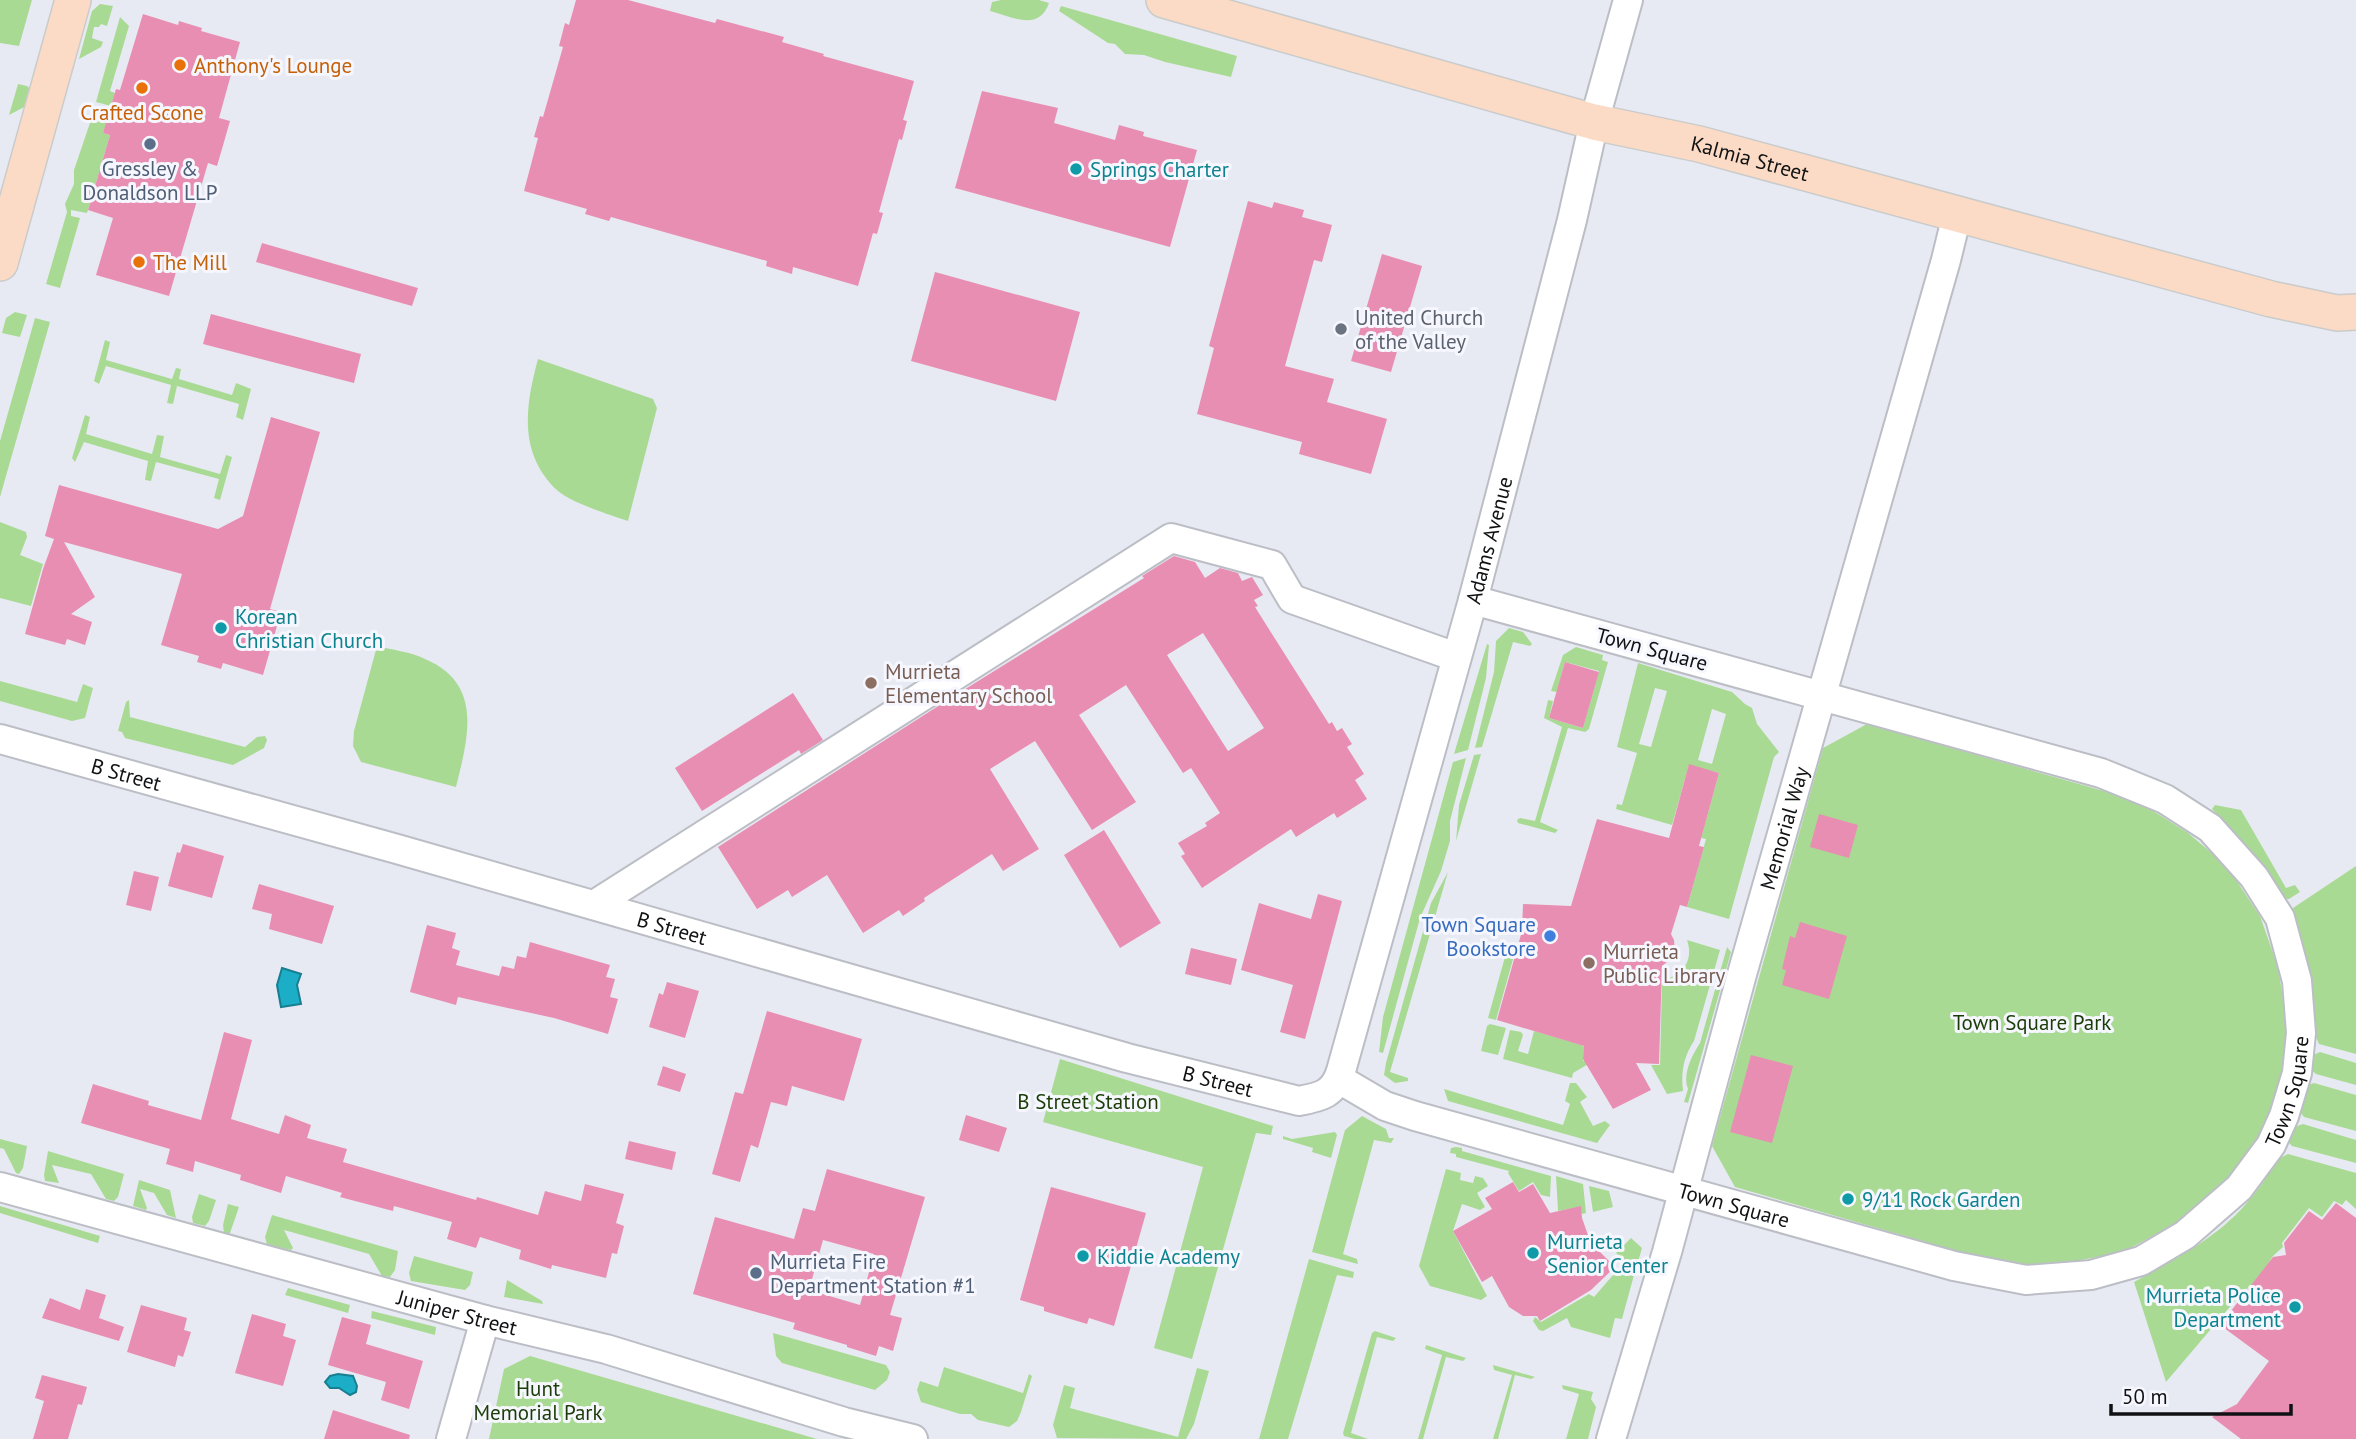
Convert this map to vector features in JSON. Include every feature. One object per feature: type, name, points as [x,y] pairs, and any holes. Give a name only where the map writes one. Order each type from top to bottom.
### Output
[{"type":"main road","points":[[0,263],[73,0]]},
{"type":"main road","name":"Kalmia Street","points":[[1164,0],[1594,122],[1699,144],[2271,299],[2350,317]]},
{"type":"street","name":"Adams Avenue","points":[[1339,1079],[1473,600],[1572,220],[1594,122],[1628,0]]},
{"type":"street","name":"Memorial Way","points":[[1611,1439],[1684,1191],[1742,974],[1957,215]]},
{"type":"street","points":[[594,905],[1171,538],[1272,565],[1292,599],[1457,657]]},
{"type":"street","name":"Town Square","points":[[1339,1079],[1385,1106],[1415,1116],[1954,1266],[2026,1280],[2091,1275],[2140,1261],[2185,1235],[2239,1188],[2278,1132],[2297,1073],[2301,1033],[2297,981],[2280,918],[2254,877],[2210,828],[2165,799],[2101,773],[1473,600]]},
{"type":"street","name":"B Street","points":[[0,739],[1127,1058],[1300,1101],[1323,1097],[1339,1079]]},
{"type":"street","name":"Juniper Street","points":[[0,1187],[485,1320],[606,1349],[844,1422],[913,1439]]},
{"type":"street","points":[[452,1439],[485,1320]]},
{"type":"green space","points":[[0,0],[32,0],[19,46],[0,43]]},
{"type":"green space","points":[[1039,0],[1049,3],[1039,17],[1024,20],[990,11],[992,2]]},
{"type":"green space","points":[[100,4],[113,6],[107,26],[101,24],[94,27],[92,38],[103,42],[101,47],[79,59],[92,11]]},
{"type":"green space","points":[[1061,6],[1237,56],[1231,77],[1144,55],[1125,54],[1115,44],[1108,43],[1059,11]]},
{"type":"green space","points":[[120,17],[129,26],[110,91],[115,93],[111,106],[96,102]]},
{"type":"green space","points":[[18,84],[33,91],[32,103],[9,115]]},
{"type":"green space","points":[[93,114],[108,118],[103,133],[110,135],[87,213],[71,210],[71,216],[80,218],[60,288],[46,284],[67,212],[65,204],[74,184],[74,170]]},
{"type":"green space","points":[[15,312],[27,315],[20,337],[2,333],[6,318]]},
{"type":"green space","points":[[35,318],[50,322],[0,497],[0,441]]},
{"type":"green space","points":[[105,340],[110,342],[106,360],[172,379],[176,368],[181,369],[179,379],[232,395],[236,383],[251,389],[243,420],[236,417],[239,404],[177,386],[173,404],[167,403],[171,385],[106,366],[99,384],[94,381]]},
{"type":"green space","points":[[538,359],[653,399],[657,408],[628,521],[564,495],[545,477],[536,462],[528,429],[528,412]]},
{"type":"green space","points":[[85,415],[90,417],[86,434],[152,454],[157,435],[164,436],[160,457],[220,474],[226,455],[232,457],[220,500],[214,498],[219,479],[156,462],[151,481],[145,480],[148,461],[84,442],[75,462],[72,458]]},
{"type":"green space","points":[[0,522],[26,532],[27,537],[20,555],[43,564],[31,606],[0,598]]},
{"type":"green space","points":[[1509,628],[1523,632],[1532,644],[1530,646],[1513,642],[1482,747],[1475,748],[1494,672],[1496,641]]},
{"type":"green space","points":[[1487,644],[1486,678],[1468,750],[1454,754]]},
{"type":"green space","points":[[377,646],[425,659],[444,670],[456,683],[464,698],[467,732],[456,787],[361,762],[353,746],[354,731]]},
{"type":"green space","points":[[1576,647],[1603,655],[1602,660],[1608,662],[1589,729],[1585,732],[1568,728],[1540,822],[1558,830],[1555,833],[1518,823],[1517,820],[1520,818],[1535,821],[1562,727],[1544,718],[1548,700],[1553,701],[1549,718],[1583,728],[1599,671],[1565,662],[1557,692],[1551,691],[1563,655]]},
{"type":"green space","points":[[1638,663],[1732,692],[1752,708],[1757,724],[1779,752],[1774,757],[1729,919],[1687,907],[1706,839],[1701,838],[1719,773],[1689,765],[1672,825],[1616,809],[1617,804],[1622,805],[1637,753],[1617,747]],"holes":[[[1655,688],[1667,691],[1651,747],[1639,744]],[[1712,709],[1726,714],[1712,764],[1698,760]]]},
{"type":"green space","points":[[0,681],[77,702],[83,684],[93,688],[85,718],[72,721],[0,701]]},
{"type":"green space","points":[[129,700],[130,717],[245,747],[257,737],[265,736],[267,740],[264,748],[233,765],[125,738],[122,732],[118,731],[126,702]]},
{"type":"green space","name":"Town Square Park","points":[[1867,724],[2137,802],[2188,833],[2226,865],[2260,916],[2278,967],[2287,1023],[2284,1070],[2264,1131],[2231,1179],[2182,1220],[2123,1252],[2060,1264],[2014,1264],[1978,1257],[1735,1187],[1712,1146],[1823,748]]},
{"type":"green space","points":[[1481,754],[1456,841],[1459,805],[1474,755]]},
{"type":"green space","points":[[1466,758],[1450,821],[1450,841],[1441,871],[1420,918],[1383,1053],[1379,1052],[1383,1017],[1453,762]]},
{"type":"green space","points":[[2215,805],[2241,810],[2286,888],[2295,885],[2300,892],[2285,899],[2246,845],[2212,809]]},
{"type":"green space","points":[[2356,866],[2356,1054],[2319,1044],[2315,1035],[2313,993],[2290,910]]},
{"type":"green space","points":[[1448,872],[1390,1072],[1408,1078],[1408,1081],[1395,1083],[1384,1075],[1386,1063],[1431,903]]},
{"type":"green space","points":[[1687,940],[1720,950],[1694,1041],[1685,1059],[1683,1091],[1667,1094],[1651,1065],[1660,1065],[1662,980],[1676,975],[1685,966],[1689,954]]},
{"type":"green space","points":[[1517,945],[1496,1020],[1488,1018],[1508,946]]},
{"type":"green space","points":[[1727,947],[1731,952],[1688,1103],[1684,1102],[1688,1089],[1686,1078],[1689,1065],[1700,1043]]},
{"type":"green space","points":[[1490,1024],[1506,1028],[1498,1055],[1481,1051],[1487,1026]]},
{"type":"green space","points":[[1510,1030],[1523,1035],[1518,1051],[1528,1054],[1534,1031],[1582,1045],[1583,1061],[1589,1060],[1590,1063],[1573,1073],[1572,1078],[1503,1059]]},
{"type":"green space","points":[[2320,1052],[2356,1063],[2356,1085],[2316,1074],[2311,1070],[2313,1055]]},
{"type":"green space","name":"B Street Station","points":[[1060,1059],[1273,1126],[1271,1135],[1256,1133],[1192,1359],[1154,1348],[1203,1167],[1043,1122]]},
{"type":"green space","points":[[1570,1083],[1576,1083],[1587,1097],[1580,1102],[1593,1126],[1605,1121],[1610,1125],[1597,1143],[1448,1101],[1444,1089],[1563,1125],[1570,1104],[1565,1101]]},
{"type":"green space","points":[[2314,1083],[2356,1095],[2356,1131],[2304,1117],[2300,1112],[2308,1085]]},
{"type":"green space","points":[[1362,1116],[1386,1129],[1389,1138],[1394,1138],[1391,1143],[1374,1140],[1343,1254],[1357,1259],[1358,1264],[1312,1252],[1345,1130]]},
{"type":"green space","points":[[2303,1124],[2356,1140],[2356,1163],[2292,1146],[2287,1141],[2294,1127]]},
{"type":"green space","points":[[1335,1132],[1337,1135],[1331,1158],[1312,1152],[1313,1148],[1283,1139],[1283,1136],[1292,1139]]},
{"type":"green space","points":[[0,1139],[27,1146],[23,1168],[19,1174],[4,1149],[0,1148]]},
{"type":"green space","points":[[1456,1147],[1551,1176],[1550,1197],[1541,1195],[1533,1182],[1519,1191],[1509,1171],[1456,1157],[1456,1154],[1450,1153],[1451,1148]]},
{"type":"green space","points":[[48,1151],[124,1174],[118,1197],[114,1201],[106,1199],[91,1174],[52,1165],[59,1183],[45,1181]]},
{"type":"green space","points":[[2288,1154],[2356,1173],[2356,1209],[2346,1200],[2342,1205],[2334,1201],[2322,1217],[2309,1208],[2252,1288],[2245,1289],[2166,1382],[2134,1282],[2220,1229],[2250,1200],[2280,1158]]},
{"type":"green space","points":[[1446,1169],[1461,1173],[1460,1180],[1473,1183],[1475,1176],[1483,1178],[1488,1186],[1477,1193],[1485,1207],[1480,1210],[1462,1204],[1453,1231],[1487,1296],[1481,1300],[1430,1286],[1419,1266]]},
{"type":"green space","points":[[1556,1176],[1583,1184],[1586,1213],[1582,1214],[1579,1207],[1558,1211]]},
{"type":"green space","points":[[139,1180],[170,1190],[176,1218],[167,1215],[154,1193],[140,1189],[147,1208],[146,1210],[133,1206]]},
{"type":"green space","points":[[1589,1186],[1609,1191],[1613,1207],[1593,1212]]},
{"type":"green space","points":[[199,1194],[216,1200],[205,1226],[193,1223],[192,1217]]},
{"type":"green space","points":[[228,1204],[239,1207],[230,1233],[224,1233],[223,1225]]},
{"type":"green space","points":[[0,1206],[100,1236],[98,1243],[0,1213]]},
{"type":"green space","points":[[272,1215],[398,1251],[395,1270],[390,1277],[382,1276],[369,1254],[284,1230],[293,1248],[291,1250],[267,1245],[265,1237]]},
{"type":"green space","points":[[1631,1238],[1642,1248],[1636,1269],[1616,1253]]},
{"type":"green space","points":[[414,1256],[473,1272],[470,1285],[465,1290],[411,1281],[409,1273]]},
{"type":"green space","points":[[1309,1259],[1354,1272],[1353,1278],[1337,1275],[1288,1439],[1259,1439]]},
{"type":"green space","points":[[1620,1267],[1634,1275],[1622,1319],[1615,1318],[1610,1338],[1571,1327],[1567,1318],[1543,1331],[1539,1330],[1533,1321],[1535,1317],[1541,1322],[1589,1294],[1594,1297]]},
{"type":"green space","points":[[507,1280],[542,1301],[543,1304],[504,1297]]},
{"type":"green space","points":[[288,1288],[350,1305],[348,1313],[285,1295]]},
{"type":"green space","points":[[372,1311],[436,1327],[435,1335],[371,1318]]},
{"type":"green space","points":[[1375,1331],[1396,1338],[1393,1341],[1377,1337],[1351,1433],[1368,1439],[1355,1439],[1344,1436],[1343,1433],[1372,1333]]},
{"type":"green space","points":[[773,1333],[886,1365],[890,1372],[887,1380],[875,1390],[782,1363],[776,1356]]},
{"type":"green space","points":[[1426,1345],[1466,1358],[1463,1361],[1446,1357],[1423,1439],[1418,1439],[1442,1355],[1425,1349]]},
{"type":"green space","name":"Hunt Memorial Park","points":[[530,1356],[817,1439],[489,1439],[504,1369]]},
{"type":"green space","points":[[1493,1365],[1535,1377],[1531,1379],[1515,1375],[1498,1439],[1493,1439],[1512,1375],[1494,1370]]},
{"type":"green space","points":[[944,1367],[1023,1393],[1029,1374],[1032,1376],[1017,1421],[1009,1427],[978,1420],[971,1414],[960,1414],[921,1402],[917,1390],[920,1381],[938,1387]]},
{"type":"green space","points":[[1197,1368],[1209,1371],[1194,1424],[1186,1439],[1057,1438],[1053,1425],[1064,1385],[1075,1388],[1070,1408],[1178,1437]]},
{"type":"green space","points":[[1562,1385],[1593,1392],[1591,1399],[1596,1407],[1588,1439],[1566,1439],[1579,1394],[1563,1389]]},
{"type":"water","points":[[282,968],[301,974],[297,985],[301,1004],[281,1007],[277,985]]},
{"type":"water","points":[[330,1376],[353,1376],[356,1392],[350,1395],[339,1388],[330,1388],[325,1382]]},
{"type":"building","points":[[576,0],[628,0],[715,23],[717,19],[784,37],[782,42],[824,54],[823,56],[914,81],[903,120],[907,121],[902,140],[899,139],[879,212],[883,213],[877,234],[873,233],[858,286],[793,267],[792,274],[766,266],[767,261],[611,217],[609,221],[585,214],[587,209],[524,191],[538,138],[534,137],[540,116],[543,117],[563,47],[559,46],[565,23],[569,25]]},
{"type":"building","points":[[143,14],[178,25],[179,21],[202,28],[201,31],[240,42],[219,118],[230,121],[217,166],[208,163],[169,296],[96,275],[113,218],[88,210],[110,135],[103,133],[116,89],[120,90]]},
{"type":"building","name":"Springs Charter","points":[[982,91],[1058,108],[1054,123],[1115,140],[1119,125],[1144,132],[1143,136],[1197,150],[1170,247],[955,188]]},
{"type":"building","points":[[1248,201],[1272,208],[1274,202],[1304,210],[1302,217],[1332,225],[1322,262],[1314,260],[1285,366],[1334,379],[1327,402],[1387,419],[1371,474],[1299,454],[1302,442],[1197,414],[1214,348],[1209,346]]},
{"type":"building","points":[[262,243],[418,288],[412,306],[256,262]]},
{"type":"building","points":[[1382,254],[1422,266],[1391,372],[1351,361]]},
{"type":"building","points":[[935,272],[1080,312],[1056,401],[911,361]]},
{"type":"building","points":[[211,314],[361,354],[354,383],[203,344]]},
{"type":"building","points":[[271,417],[320,432],[270,609],[281,612],[263,675],[223,663],[221,669],[197,662],[199,656],[161,645],[182,574],[64,542],[95,597],[71,614],[92,622],[85,645],[67,639],[65,645],[25,634],[54,539],[45,536],[59,485],[218,529],[243,516]]},
{"type":"building","points":[[1174,556],[1195,562],[1205,578],[1220,568],[1238,573],[1242,581],[1252,577],[1263,595],[1254,600],[1258,606],[1255,607],[1329,724],[1332,722],[1337,731],[1342,728],[1352,744],[1347,747],[1364,774],[1355,780],[1367,799],[1337,818],[1334,813],[1296,837],[1291,829],[1202,888],[1181,856],[1185,854],[1178,843],[1207,826],[1205,823],[1220,813],[1191,768],[1183,773],[1126,685],[1079,715],[1136,802],[1092,830],[1035,741],[990,769],[1039,849],[1003,871],[992,854],[924,898],[925,901],[903,916],[899,910],[863,933],[827,875],[792,897],[788,890],[757,909],[718,847],[1144,578],[1142,576]],"holes":[[[1203,633],[1264,728],[1228,751],[1167,655]]]},
{"type":"building","points":[[1565,662],[1599,672],[1583,728],[1549,718]]},
{"type":"building","points":[[793,693],[823,740],[801,754],[799,750],[702,811],[675,768]]},
{"type":"building","name":"Murrieta Public Library","points":[[1689,764],[1719,773],[1699,846],[1704,847],[1687,907],[1680,905],[1671,934],[1675,952],[1662,966],[1659,1064],[1636,1063],[1651,1090],[1613,1109],[1583,1059],[1584,1046],[1497,1020],[1522,931],[1523,904],[1571,906],[1597,819],[1669,838]]},
{"type":"building","points":[[1819,814],[1858,825],[1849,858],[1810,847]]},
{"type":"building","points":[[1104,830],[1161,923],[1120,948],[1064,855]]},
{"type":"building","points":[[183,844],[224,856],[212,898],[168,886],[177,852],[180,853]]},
{"type":"building","points":[[134,871],[159,877],[151,911],[126,905]]},
{"type":"building","points":[[259,884],[334,906],[322,944],[269,929],[272,914],[252,909]]},
{"type":"building","points":[[1318,894],[1342,901],[1305,1039],[1280,1032],[1293,985],[1241,970],[1259,903],[1311,919]]},
{"type":"building","points":[[1800,922],[1847,936],[1829,999],[1782,985],[1786,970],[1782,969],[1790,936],[1795,938]]},
{"type":"building","points":[[427,925],[456,933],[452,948],[460,951],[456,965],[499,976],[502,966],[514,969],[517,956],[526,958],[530,942],[610,965],[606,977],[615,979],[610,997],[618,999],[608,1034],[554,1018],[458,997],[456,1005],[410,992]]},
{"type":"building","points":[[1191,948],[1237,959],[1231,985],[1185,974]]},
{"type":"building","points":[[667,982],[699,991],[685,1038],[649,1027],[659,993],[663,995]]},
{"type":"building","points":[[767,1011],[862,1039],[844,1101],[792,1086],[787,1106],[771,1102],[758,1148],[751,1145],[740,1182],[712,1174],[735,1092],[743,1094]]},
{"type":"building","points":[[224,1032],[252,1040],[231,1119],[279,1134],[285,1115],[311,1125],[307,1138],[347,1149],[343,1162],[538,1215],[545,1191],[581,1201],[585,1184],[624,1194],[616,1223],[624,1226],[617,1254],[612,1253],[606,1278],[552,1265],[551,1269],[519,1259],[521,1250],[480,1237],[476,1248],[447,1239],[452,1222],[394,1206],[393,1211],[340,1197],[342,1193],[286,1176],[281,1193],[240,1180],[241,1175],[195,1161],[193,1172],[166,1164],[170,1149],[81,1123],[93,1084],[149,1101],[148,1105],[201,1120]]},
{"type":"building","points":[[1751,1055],[1793,1066],[1772,1143],[1730,1132]]},
{"type":"building","points":[[663,1066],[686,1074],[680,1092],[657,1085]]},
{"type":"building","points":[[966,1115],[1007,1128],[999,1152],[959,1140]]},
{"type":"building","points":[[629,1141],[676,1152],[672,1170],[625,1159]]},
{"type":"building","name":"Murrieta Fire Department Station #1","points":[[827,1169],[925,1197],[890,1315],[902,1318],[893,1351],[879,1346],[876,1356],[793,1329],[795,1323],[693,1294],[715,1217],[794,1239],[803,1208],[815,1211]],"holes":[[[823,1240],[874,1254],[860,1305],[809,1290]]]},
{"type":"building","name":"Murrieta Senior Center","points":[[1513,1182],[1519,1192],[1533,1184],[1550,1213],[1581,1206],[1588,1235],[1597,1249],[1615,1267],[1591,1290],[1540,1321],[1537,1316],[1523,1316],[1509,1307],[1492,1276],[1482,1282],[1453,1231],[1492,1209],[1485,1198]]},
{"type":"building","name":"Kiddie Academy","points":[[1051,1187],[1146,1213],[1114,1326],[1089,1318],[1087,1324],[1044,1311],[1044,1307],[1020,1300]]},
{"type":"building","name":"Murrieta Police Department","points":[[2336,1203],[2356,1218],[2356,1439],[2241,1439],[2212,1417],[2237,1404],[2269,1361],[2220,1325],[2273,1257],[2286,1255],[2284,1243],[2309,1211],[2322,1220]]},
{"type":"building","points":[[86,1289],[106,1295],[99,1318],[124,1327],[119,1341],[42,1318],[50,1298],[80,1310]]},
{"type":"building","points":[[141,1305],[187,1318],[184,1330],[191,1332],[183,1357],[178,1355],[175,1367],[127,1352]]},
{"type":"building","points":[[252,1314],[286,1324],[283,1336],[296,1340],[283,1386],[235,1373]]},
{"type":"building","points":[[342,1317],[371,1325],[366,1344],[423,1361],[409,1409],[381,1400],[386,1382],[328,1365]]},
{"type":"building","points":[[42,1375],[87,1387],[82,1405],[78,1404],[68,1439],[33,1439],[44,1401],[35,1398]]},
{"type":"building","points":[[333,1410],[410,1435],[409,1439],[324,1439]]},
{"type":"place","name":"Anthony's Lounge","points":[[180,65]]},
{"type":"place","name":"Crafted Scone","points":[[142,88]]},
{"type":"place","name":"Gressley & Donaldson LLP","points":[[150,144]]},
{"type":"place","name":"Springs Charter","points":[[1076,169]]},
{"type":"place","name":"The Mill","points":[[139,262]]},
{"type":"place","name":"United Church of the Valley","points":[[1341,329]]},
{"type":"place","name":"Korean Christian Church","points":[[221,628]]},
{"type":"place","name":"Murrieta Elementary School","points":[[871,683]]},
{"type":"place","name":"Town Square Bookstore","points":[[1550,936]]},
{"type":"place","name":"Murrieta Public Library","points":[[1589,963]]},
{"type":"place","name":"9/11 Rock Garden","points":[[1848,1199]]},
{"type":"place","name":"Murrieta Senior Center","points":[[1533,1253]]},
{"type":"place","name":"Kiddie Academy","points":[[1083,1256]]},
{"type":"place","name":"Murrieta Fire Department Station #1","points":[[756,1273]]},
{"type":"place","name":"Murrieta Police Department","points":[[2295,1307]]}]
